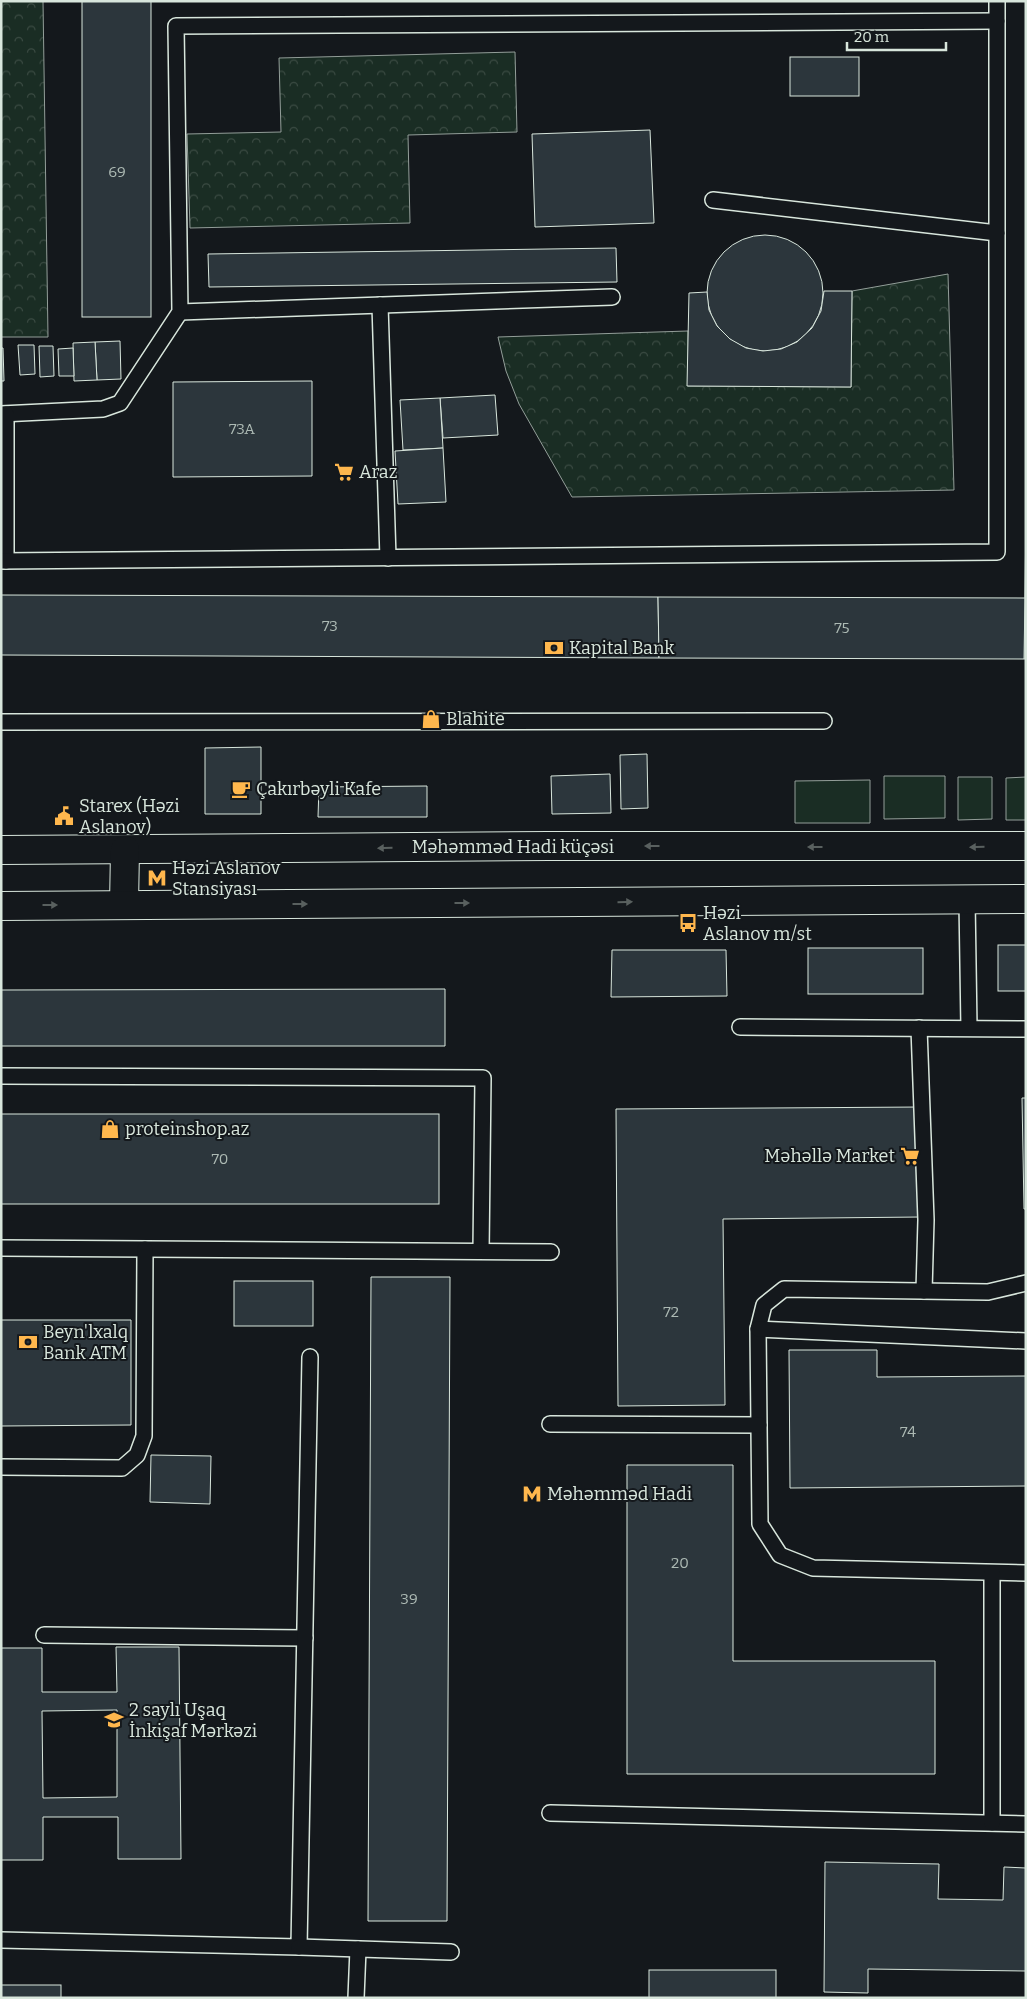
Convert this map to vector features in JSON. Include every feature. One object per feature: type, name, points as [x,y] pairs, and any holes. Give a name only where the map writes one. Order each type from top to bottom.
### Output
[{"type":"street","name":"Məhəmməd Hadi küçəsi","points":[[1,850],[540,846],[1026,846]]},
{"type":"street","points":[[124,905],[126,850]]},
{"type":"street","points":[[1,906],[1026,900]]},
{"type":"lane","points":[[996,21],[176,26],[180,312],[120,403],[103,409],[3,414],[4,561],[997,552],[997,1]]},
{"type":"lane","points":[[713,200],[997,233]]},
{"type":"lane","points":[[180,312],[612,298]]},
{"type":"lane","points":[[380,305],[388,558]]},
{"type":"lane","points":[[1,722],[824,721]]},
{"type":"lane","points":[[966,900],[969,1028]]},
{"type":"lane","points":[[740,1027],[1026,1029]]},
{"type":"lane","points":[[919,1028],[926,1220],[924,1291]]},
{"type":"lane","points":[[1,1076],[483,1078],[481,1251]]},
{"type":"lane","points":[[1,1248],[551,1252]]},
{"type":"lane","points":[[1,1467],[122,1468],[137,1456],[144,1436],[145,1249]]},
{"type":"lane","points":[[1026,1283],[988,1292],[784,1289],[764,1305],[758,1329],[760,1524],[780,1556],[813,1568],[1026,1573]]},
{"type":"lane","points":[[758,1329],[1026,1340]]},
{"type":"lane","points":[[299,1947],[310,1357]]},
{"type":"lane","points":[[550,1424],[759,1425]]},
{"type":"lane","points":[[992,1573],[992,1823]]},
{"type":"lane","points":[[44,1635],[305,1638]]},
{"type":"lane","points":[[550,1813],[1026,1824]]},
{"type":"lane","points":[[1,1940],[451,1952]]},
{"type":"lane","points":[[356,1998],[358,1949]]},
{"type":"green space","points":[[1,1],[43,1],[48,337],[1,337]]},
{"type":"green space","points":[[515,52],[517,132],[408,135],[410,223],[190,228],[187,134],[281,132],[279,58]]},
{"type":"green space","points":[[948,274],[954,490],[572,497],[519,404],[506,371],[498,337],[688,331],[688,386],[851,387],[852,291]]},
{"type":"green space","points":[[884,776],[945,776],[945,818],[884,819]]},
{"type":"green space","points":[[958,777],[992,777],[992,819],[958,820]]},
{"type":"green space","points":[[1026,777],[1026,820],[1006,820],[1006,778]]},
{"type":"green space","points":[[870,780],[870,823],[795,823],[795,781]]},
{"type":"building","points":[[82,1],[151,1],[151,317],[82,317]]},
{"type":"building","points":[[790,57],[859,57],[859,96],[790,96]]},
{"type":"building","points":[[650,130],[654,223],[535,227],[532,134]]},
{"type":"building","points":[[765,235],[787,239],[806,252],[819,271],[823,293],[819,315],[806,334],[787,347],[765,351],[743,347],[724,334],[711,315],[707,293],[711,271],[724,252],[743,239]]},
{"type":"building","points":[[616,248],[617,282],[209,287],[208,254]]},
{"type":"building","points":[[824,291],[852,291],[851,387],[687,386],[689,293],[707,292],[709,310],[717,326],[730,339],[746,348],[763,351],[781,349],[797,342],[812,328],[821,311]]},
{"type":"building","points":[[120,341],[121,379],[97,380],[95,342]]},
{"type":"building","points":[[95,342],[97,380],[74,381],[73,343]]},
{"type":"building","points":[[18,345],[34,345],[35,374],[20,375]]},
{"type":"building","points":[[39,346],[53,346],[54,376],[40,377]]},
{"type":"building","points":[[1,348],[3,348],[4,381],[1,381]]},
{"type":"building","points":[[73,348],[74,376],[59,376],[58,349]]},
{"type":"building","points":[[312,381],[312,476],[173,477],[173,382]]},
{"type":"building","points":[[495,395],[498,435],[443,438],[440,398]]},
{"type":"building","points":[[440,398],[443,448],[403,450],[400,400]]},
{"type":"building","points":[[443,448],[446,502],[398,504],[395,451]]},
{"type":"building","points":[[1026,519],[1026,659],[1024,659]]},
{"type":"building","points":[[1,595],[658,597],[659,658],[1,655]]},
{"type":"building","points":[[658,597],[1025,598],[1024,659],[659,658]]},
{"type":"building","points":[[261,747],[261,814],[205,814],[205,748]]},
{"type":"building","points":[[647,754],[648,808],[621,809],[620,755]]},
{"type":"building","points":[[610,774],[611,813],[552,814],[551,776]]},
{"type":"building","points":[[427,786],[427,817],[318,817],[319,787]]},
{"type":"building","points":[[998,945],[1026,945],[1026,991],[998,991]]},
{"type":"building","points":[[808,948],[923,948],[923,994],[808,994]]},
{"type":"building","points":[[612,950],[726,950],[727,996],[611,997]]},
{"type":"building","points":[[445,989],[445,1046],[1,1046],[1,990]]},
{"type":"building","points":[[1022,1098],[1026,1098],[1026,1209],[1024,1209]]},
{"type":"building","points":[[921,1107],[921,1217],[723,1219],[725,1405],[618,1406],[616,1109]]},
{"type":"building","points":[[1,1114],[439,1114],[439,1204],[1,1204]]},
{"type":"building","points":[[371,1277],[450,1277],[447,1921],[368,1921]]},
{"type":"building","points":[[234,1281],[313,1281],[313,1326],[234,1326]]},
{"type":"building","points":[[1,1320],[131,1320],[131,1425],[1,1426]]},
{"type":"building","points":[[789,1350],[877,1350],[877,1377],[1026,1376],[1026,1486],[790,1488]]},
{"type":"building","points":[[151,1455],[211,1456],[210,1504],[150,1502]]},
{"type":"building","points":[[627,1465],[733,1465],[733,1661],[935,1661],[935,1774],[627,1774]]},
{"type":"building","points":[[116,1647],[179,1647],[181,1859],[118,1859],[118,1817],[43,1817],[43,1860],[1,1860],[1,1648],[42,1648],[42,1692],[117,1692]],"holes":[[[117,1710],[117,1797],[43,1798],[42,1711]]]},
{"type":"building","points":[[825,1862],[939,1864],[938,1899],[1003,1900],[1004,1867],[1026,1868],[1026,1971],[868,1969],[868,1993],[824,1992]]},
{"type":"building","points":[[649,1970],[776,1970],[776,1998],[649,1998]]},
{"type":"building","points":[[1,1985],[61,1985],[61,1998],[1,1998]]},
{"type":"place","name":"Araz","points":[[344,472]]},
{"type":"place","name":"Kapital Bank","points":[[554,648]]},
{"type":"place","name":"Blahite","points":[[431,719]]},
{"type":"place","name":"Çakırbəyli Kafe","points":[[241,789]]},
{"type":"place","name":"Starex (Həzi Aslanov)","points":[[64,816]]},
{"type":"place","name":"Həzi Aslanov Stansiyası","points":[[157,878]]},
{"type":"place","name":"Həzi Aslanov m/st","points":[[688,923]]},
{"type":"place","name":"proteinshop.az","points":[[110,1129]]},
{"type":"place","name":"Mәhәllә Market","points":[[910,1156]]},
{"type":"place","name":"Beyn'lxalq Bank ATM","points":[[28,1342]]},
{"type":"place","name":"Məhəmməd Hadi","points":[[532,1494]]},
{"type":"place","name":"2 saylı Uşaq İnkişaf Mərkəzi","points":[[114,1720]]}]
